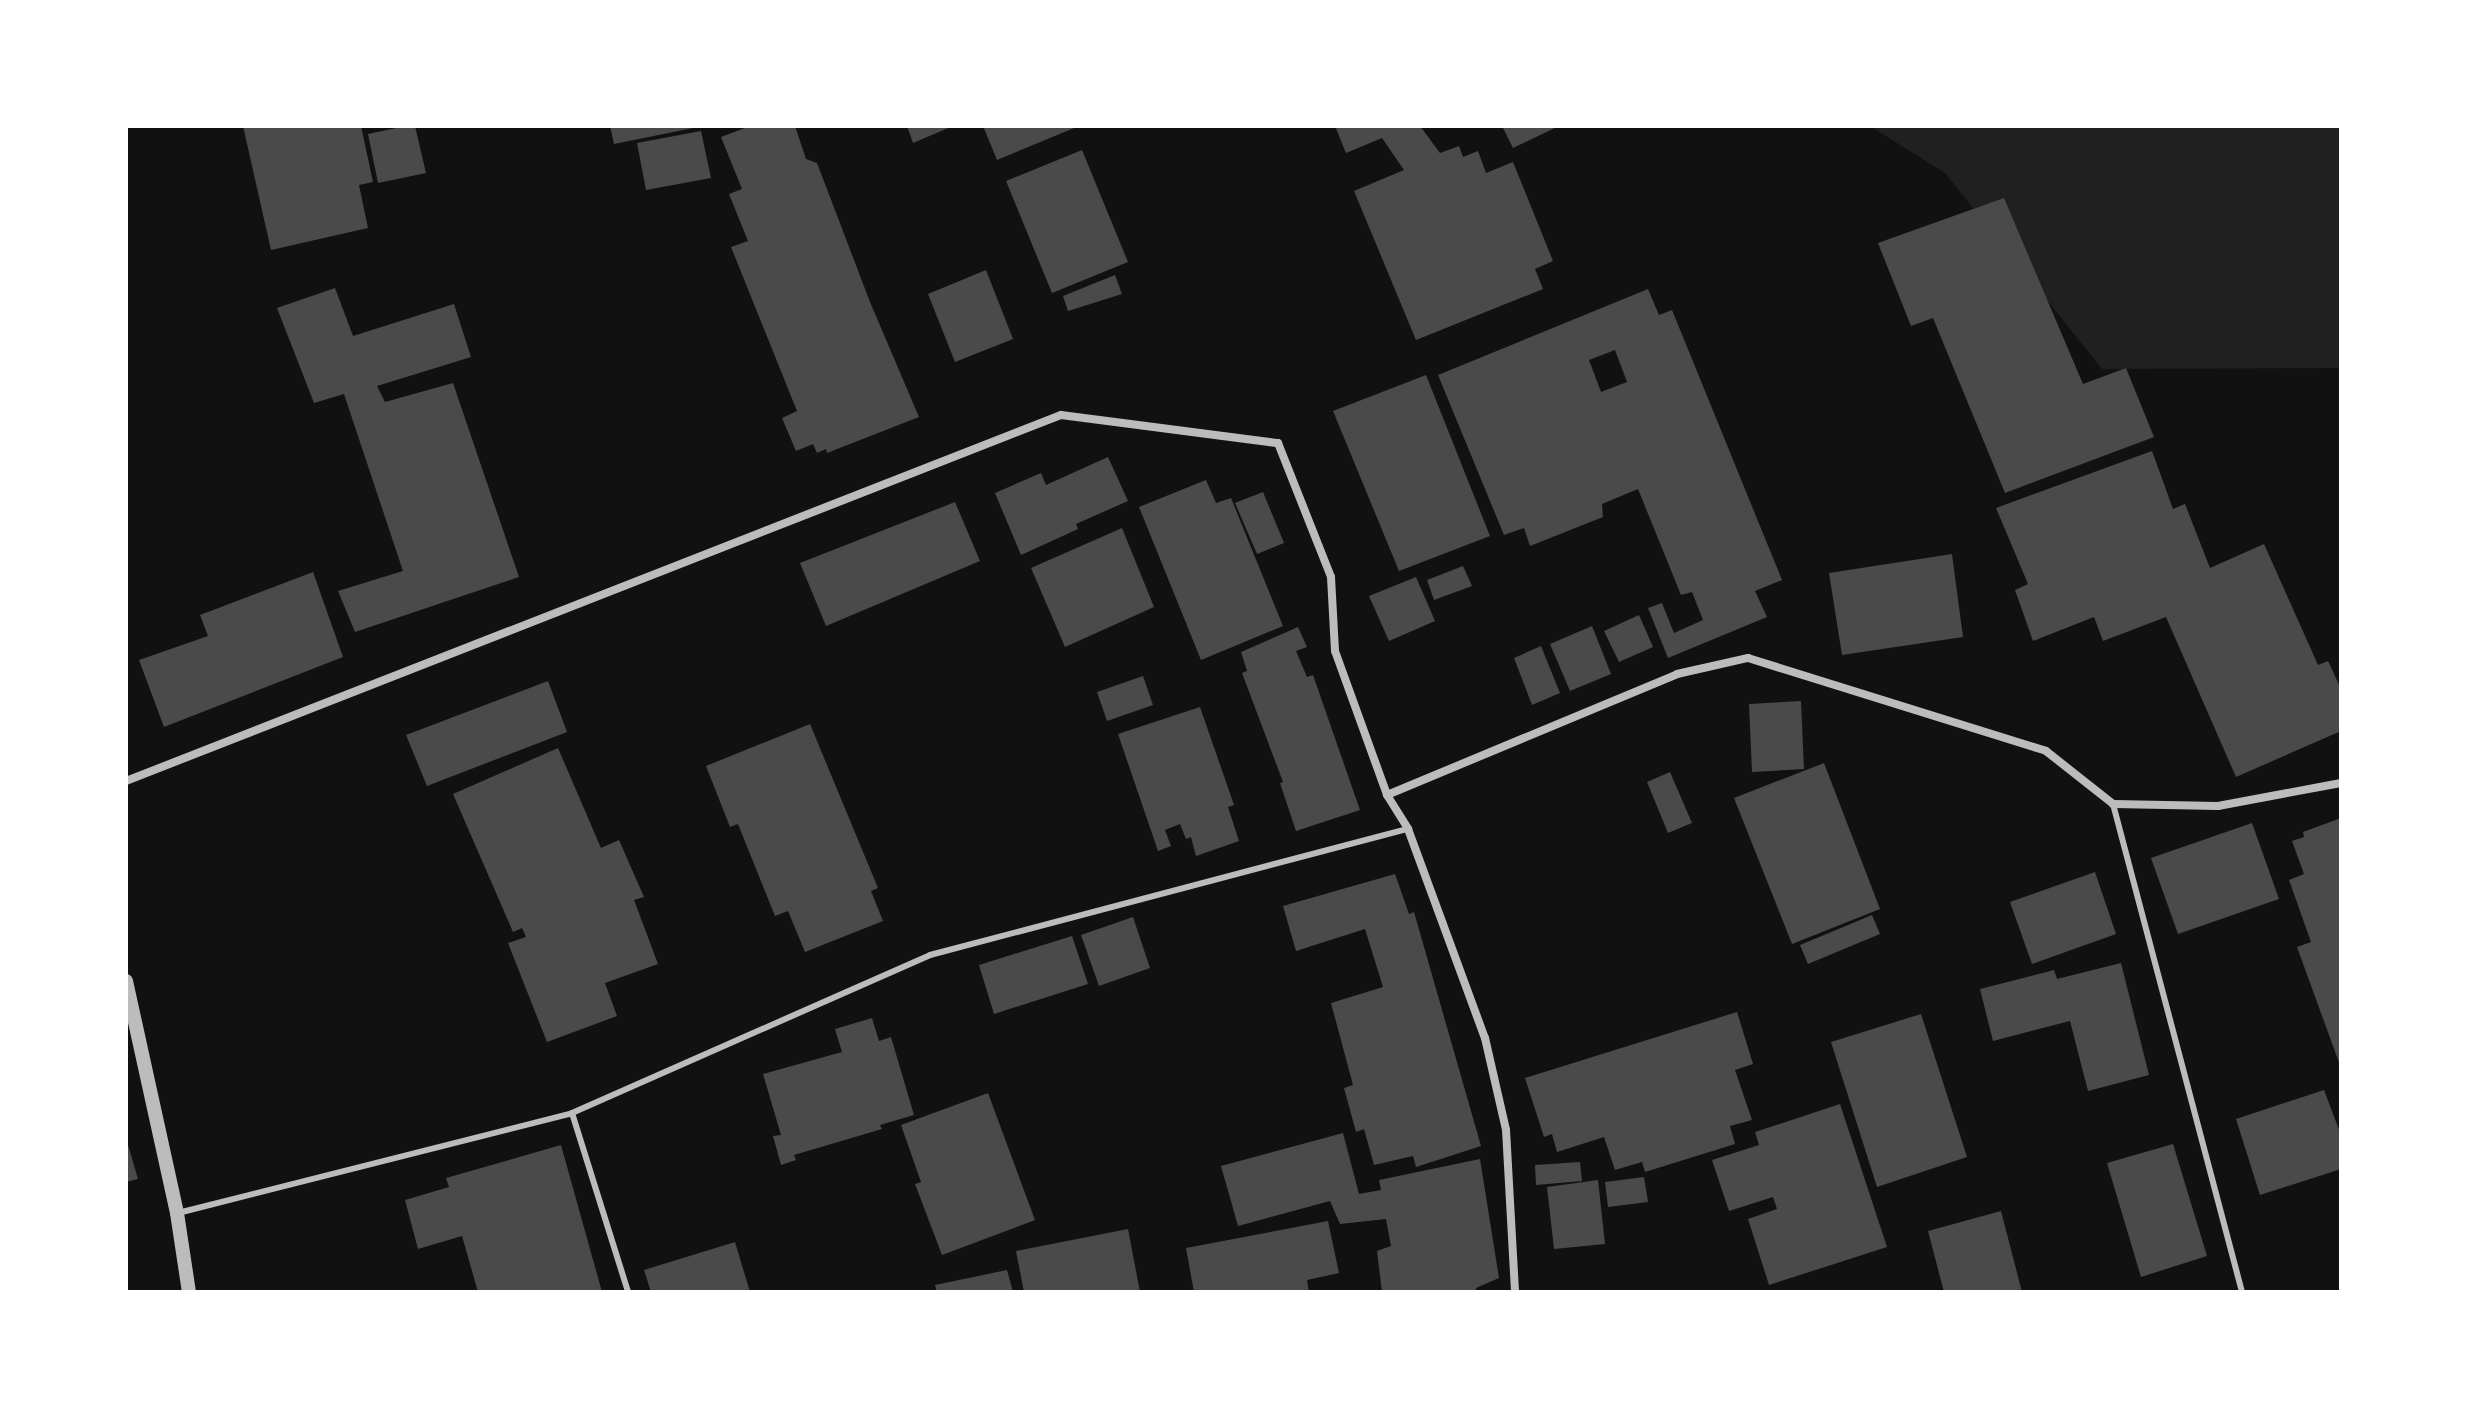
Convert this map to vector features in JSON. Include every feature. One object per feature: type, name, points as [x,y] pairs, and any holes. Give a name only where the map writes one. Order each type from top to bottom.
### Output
[{"type":"street","points":[[126,781],[1061,415],[1278,443],[1331,577],[1335,651],[1387,795],[1408,829],[1485,1038],[1506,1130],[1515,1292]]},
{"type":"street","points":[[1387,795],[1677,674],[1748,658],[2046,751],[2113,804],[2218,806],[2341,783]]},
{"type":"street","points":[[126,981],[177,1213],[189,1292]]},
{"type":"lane","points":[[2113,804],[2242,1292]]},
{"type":"lane","points":[[177,1213],[572,1113],[930,955],[1408,829]]},
{"type":"lane","points":[[572,1113],[628,1292]]},
{"type":"shaded area","points":[[1870,126],[2341,126],[2341,368],[2102,369],[1945,173]]},
{"type":"building","points":[[243,126],[361,126],[373,182],[359,185],[368,228],[271,250]]},
{"type":"building","points":[[415,126],[426,173],[378,183],[368,134]]},
{"type":"building","points":[[610,126],[698,126],[698,127],[614,144]]},
{"type":"building","points":[[750,126],[795,126],[806,159],[817,163],[870,302],[919,417],[827,453],[826,449],[817,453],[813,444],[796,451],[782,418],[797,411],[731,247],[748,241],[729,194],[742,189],[721,137]]},
{"type":"building","points":[[907,126],[953,126],[913,143]]},
{"type":"building","points":[[983,126],[1079,126],[997,160]]},
{"type":"building","points":[[1335,126],[1420,126],[1440,153],[1459,146],[1463,157],[1478,151],[1486,173],[1513,162],[1553,261],[1535,269],[1543,289],[1416,340],[1354,191],[1404,170],[1382,138],[1346,153]]},
{"type":"building","points":[[1502,126],[1559,126],[1513,148]]},
{"type":"building","points":[[701,131],[711,178],[646,190],[637,143]]},
{"type":"building","points":[[1082,150],[1128,262],[1052,293],[1006,181]]},
{"type":"building","points":[[2004,198],[2083,384],[2126,368],[2154,437],[2005,493],[1933,318],[1911,326],[1878,243]]},
{"type":"building","points":[[986,270],[1013,339],[955,362],[928,294]]},
{"type":"building","points":[[1115,275],[1122,294],[1068,311],[1063,296]]},
{"type":"building","points":[[335,288],[353,336],[454,304],[471,357],[377,386],[385,402],[453,383],[519,577],[355,632],[338,591],[403,571],[344,394],[314,403],[277,308]]},
{"type":"building","points":[[1648,289],[1659,315],[1672,310],[1782,580],[1755,591],[1767,617],[1668,658],[1648,608],[1662,603],[1674,633],[1703,620],[1692,592],[1681,595],[1638,489],[1602,504],[1603,517],[1530,546],[1524,528],[1504,535],[1438,375]],"holes":[[[1615,350],[1627,382],[1601,392],[1589,360]]]},
{"type":"building","points":[[1426,375],[1490,536],[1399,571],[1333,411]]},
{"type":"building","points":[[2152,451],[2173,509],[2185,504],[2210,568],[2264,544],[2318,665],[2328,661],[2341,689],[2341,731],[2236,777],[2166,617],[2103,641],[2094,617],[2033,641],[2015,590],[2028,584],[1996,508]]},
{"type":"building","points":[[1108,457],[1128,501],[1076,524],[1078,529],[1021,555],[995,493],[1041,473],[1046,485]]},
{"type":"building","points":[[1206,480],[1216,503],[1231,498],[1283,626],[1201,660],[1139,507]]},
{"type":"building","points":[[1263,492],[1284,543],[1257,554],[1235,503]]},
{"type":"building","points":[[955,502],[980,561],[826,626],[800,563]]},
{"type":"building","points":[[1122,528],[1154,607],[1065,647],[1031,568]]},
{"type":"building","points":[[1952,554],[1963,637],[1842,655],[1829,573]]},
{"type":"building","points":[[1463,566],[1472,586],[1434,600],[1427,580]]},
{"type":"building","points":[[313,572],[343,657],[164,727],[139,660],[208,636],[200,615]]},
{"type":"building","points":[[1416,577],[1435,621],[1389,641],[1369,596]]},
{"type":"building","points":[[1639,615],[1653,647],[1619,662],[1604,631]]},
{"type":"building","points":[[1592,626],[1611,674],[1570,691],[1550,644]]},
{"type":"building","points":[[1298,627],[1307,647],[1296,651],[1307,677],[1313,675],[1360,810],[1296,831],[1280,783],[1283,782],[1242,673],[1247,671],[1241,652]]},
{"type":"building","points":[[1541,646],[1560,693],[1532,705],[1514,658]]},
{"type":"building","points":[[1143,676],[1153,705],[1107,721],[1097,692]]},
{"type":"building","points":[[548,681],[567,732],[427,786],[406,735]]},
{"type":"building","points":[[1801,701],[1804,769],[1752,772],[1749,704]]},
{"type":"building","points":[[1200,707],[1234,805],[1228,807],[1239,841],[1196,856],[1191,837],[1186,839],[1180,824],[1165,830],[1171,846],[1158,851],[1118,734]]},
{"type":"building","points":[[810,724],[878,888],[871,891],[883,921],[805,952],[788,911],[775,916],[738,824],[730,827],[706,766]]},
{"type":"building","points":[[558,748],[601,848],[619,840],[644,897],[634,900],[658,964],[605,983],[617,1016],[547,1042],[508,943],[526,937],[522,928],[513,932],[453,794]]},
{"type":"building","points":[[1824,763],[1880,909],[1792,944],[1734,798]]},
{"type":"building","points":[[1670,772],[1692,823],[1668,833],[1647,782]]},
{"type":"building","points":[[2341,818],[2341,1068],[2297,947],[2311,942],[2289,880],[2304,874],[2292,841],[2304,837],[2303,832]]},
{"type":"building","points":[[2252,823],[2279,899],[2178,934],[2151,858]]},
{"type":"building","points":[[2095,872],[2116,934],[2032,964],[2010,902]]},
{"type":"building","points":[[1395,874],[1409,914],[1414,912],[1481,1146],[1416,1167],[1413,1156],[1374,1165],[1364,1129],[1356,1132],[1344,1088],[1353,1085],[1331,1003],[1383,987],[1365,929],[1296,951],[1283,906]]},
{"type":"building","points":[[1872,915],[1880,934],[1808,964],[1800,945]]},
{"type":"building","points":[[1133,917],[1150,968],[1099,986],[1081,935]]},
{"type":"building","points":[[1072,936],[1088,984],[994,1014],[979,965]]},
{"type":"building","points":[[2121,963],[2149,1075],[2088,1091],[2070,1021],[1993,1041],[1980,989],[2054,970],[2057,979]]},
{"type":"building","points":[[1737,1012],[1753,1064],[1735,1070],[1752,1120],[1730,1126],[1735,1144],[1645,1172],[1642,1162],[1615,1170],[1604,1137],[1557,1152],[1552,1134],[1544,1137],[1525,1078]]},
{"type":"building","points":[[1921,1014],[1967,1157],[1877,1187],[1831,1042]]},
{"type":"building","points":[[872,1018],[879,1041],[891,1037],[914,1115],[880,1125],[882,1129],[794,1155],[796,1160],[781,1165],[773,1136],[781,1135],[763,1074],[842,1052],[835,1029]]},
{"type":"building","points":[[2324,1090],[2341,1135],[2341,1169],[2260,1195],[2236,1119]]},
{"type":"building","points":[[988,1093],[1035,1220],[942,1255],[915,1184],[921,1182],[901,1125]]},
{"type":"building","points":[[1840,1104],[1887,1247],[1769,1285],[1748,1219],[1777,1209],[1773,1197],[1729,1211],[1712,1160],[1759,1145],[1755,1132]]},
{"type":"building","points":[[1343,1133],[1359,1194],[1381,1190],[1379,1180],[1480,1159],[1499,1278],[1476,1288],[1476,1292],[1382,1292],[1377,1251],[1391,1246],[1386,1219],[1340,1224],[1330,1201],[1238,1226],[1221,1166]]},
{"type":"building","points":[[126,1138],[138,1179],[126,1182]]},
{"type":"building","points":[[2173,1144],[2207,1256],[2141,1277],[2107,1163]]},
{"type":"building","points":[[561,1145],[602,1292],[478,1292],[462,1236],[418,1249],[405,1200],[449,1187],[446,1178]]},
{"type":"building","points":[[1580,1162],[1582,1181],[1536,1185],[1535,1165]]},
{"type":"building","points":[[1644,1177],[1648,1202],[1608,1207],[1605,1182]]},
{"type":"building","points":[[1598,1180],[1605,1244],[1554,1249],[1547,1187]]},
{"type":"building","points":[[2001,1211],[2022,1292],[1944,1292],[1928,1231]]},
{"type":"building","points":[[1328,1221],[1339,1273],[1307,1280],[1309,1292],[1194,1292],[1186,1248]]},
{"type":"building","points":[[1128,1229],[1140,1292],[1024,1292],[1016,1251]]},
{"type":"building","points":[[735,1242],[750,1292],[651,1292],[644,1270]]},
{"type":"building","points":[[1007,1270],[1013,1292],[937,1292],[935,1285]]}]
